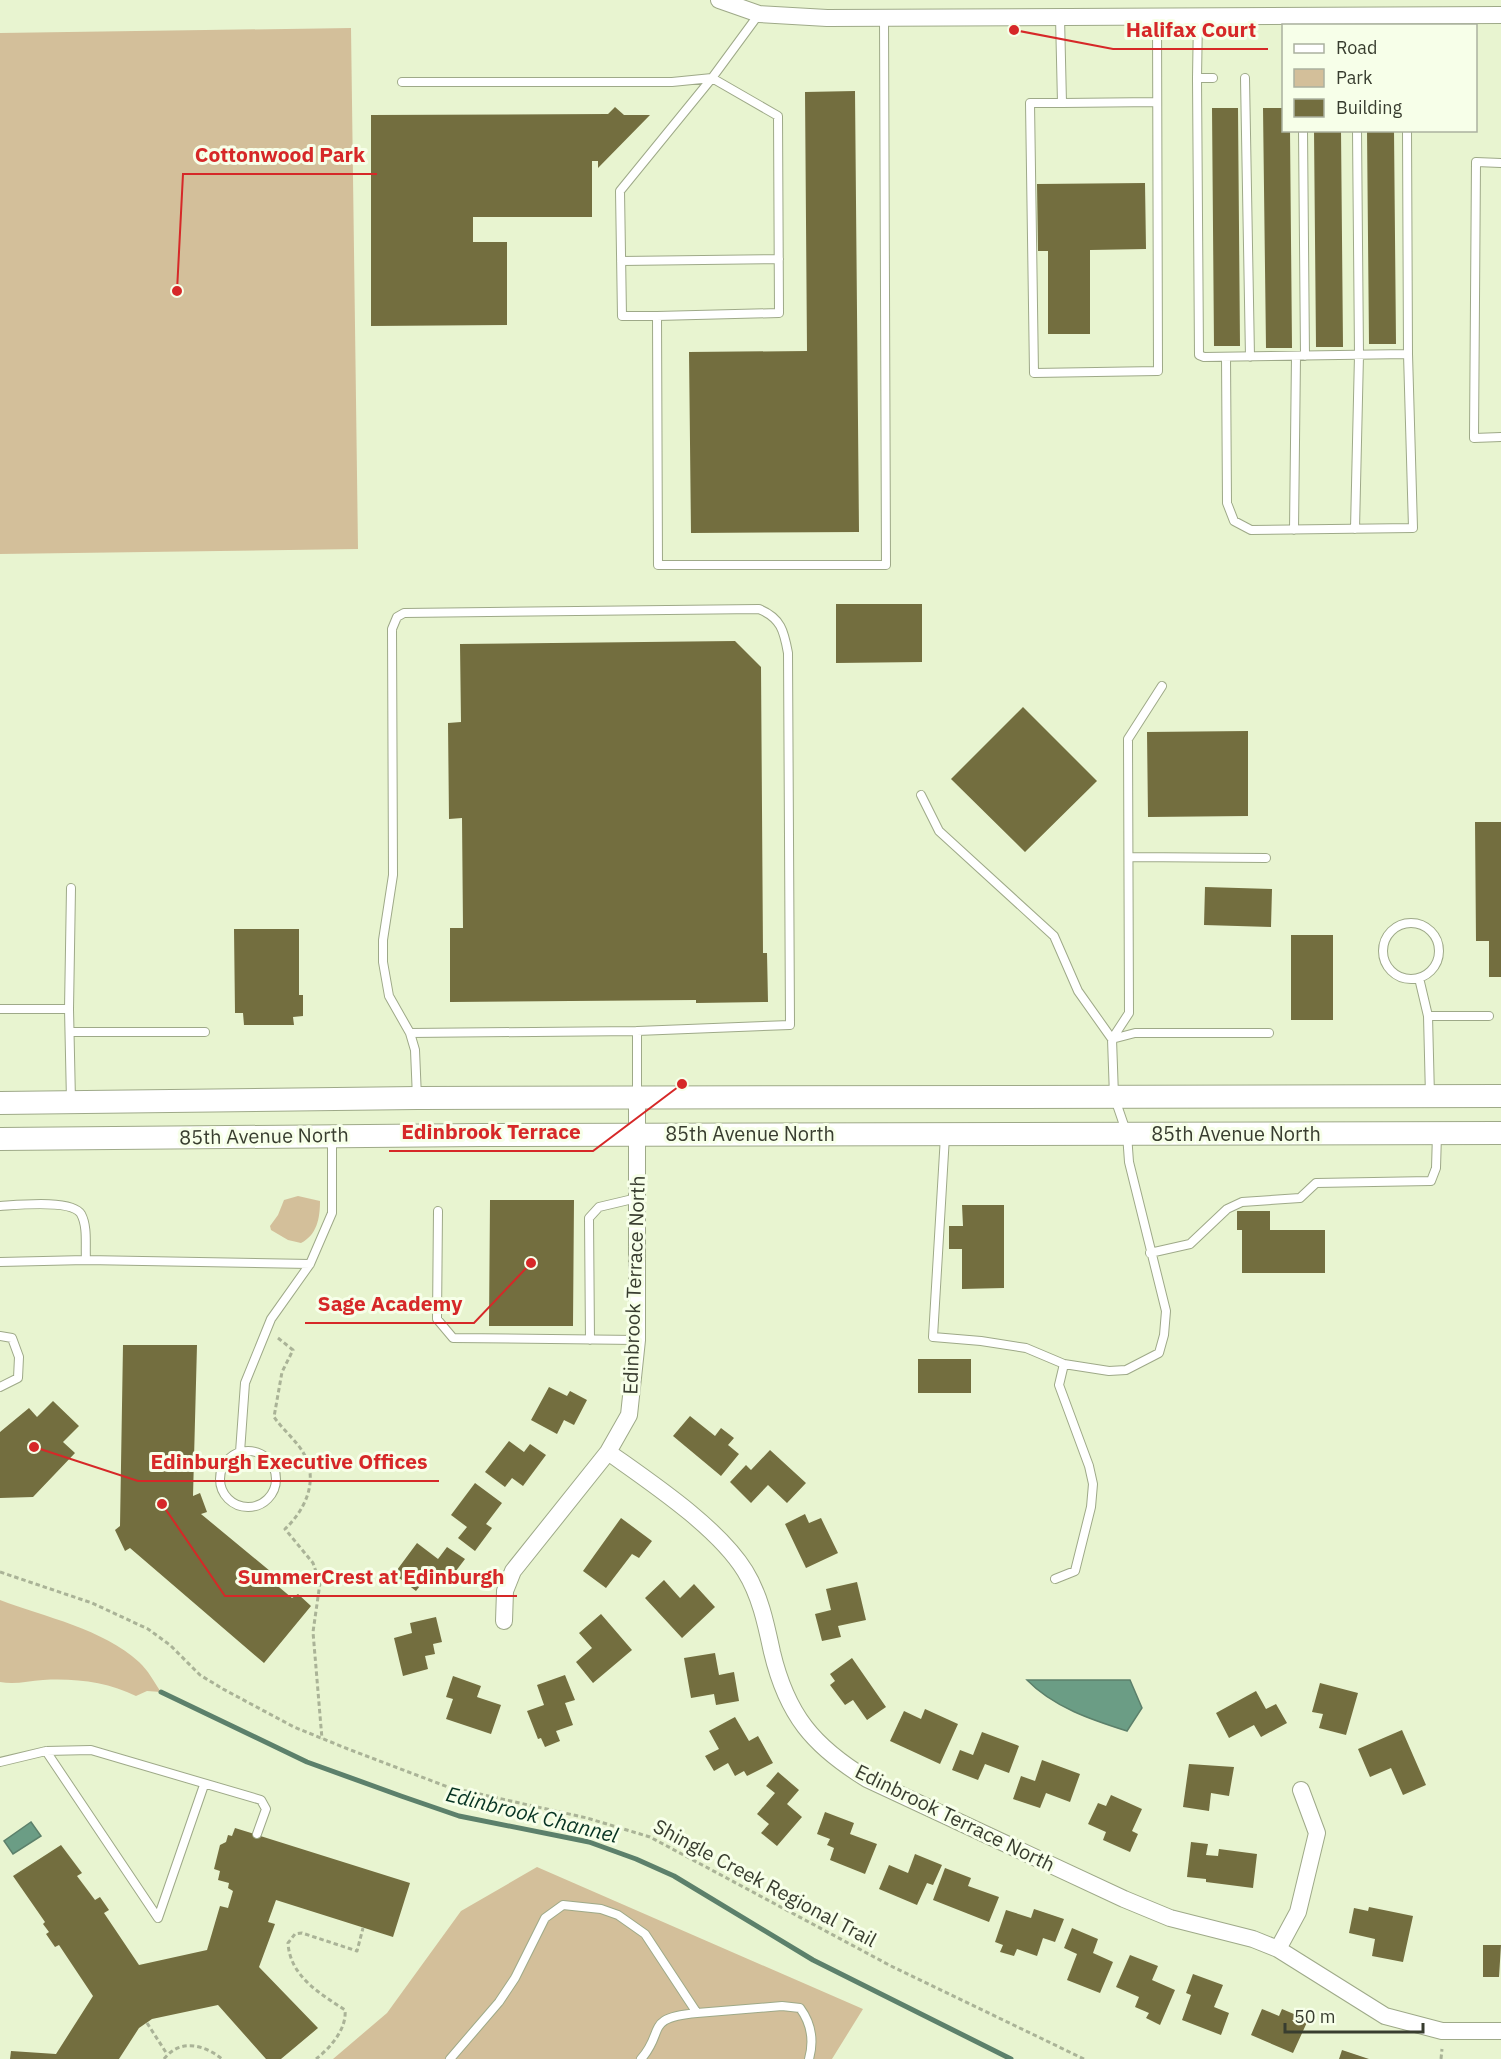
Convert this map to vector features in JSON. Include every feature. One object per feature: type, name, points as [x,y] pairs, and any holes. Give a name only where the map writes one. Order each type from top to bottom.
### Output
[{"type":"main road","name":"85th Avenue North","points":[[0,1102],[417,1098],[1501,1096]]},
{"type":"main road","name":"85th Avenue North","points":[[0,1140],[637,1134],[1501,1133]]},
{"type":"street","points":[[719,0],[759,14],[884,18],[1198,16],[1313,8],[1406,21],[1501,15]]},
{"type":"street","points":[[1023,0],[1024,17]]},
{"type":"street","name":"Edinbrook Terrace North","points":[[637,1098],[637,1340],[629,1415],[608,1452],[705,1527],[745,1570],[758,1597],[784,1691],[799,1719],[819,1745],[844,1765],[867,1779],[1124,1899],[1170,1918],[1253,1939],[1278,1949],[1385,2016],[1442,2031],[1501,2031]]},
{"type":"street","points":[[504,1621],[505,1591],[513,1571],[608,1452]]},
{"type":"street","points":[[1278,1949],[1298,1912],[1317,1833],[1301,1790]]},
{"type":"lane","points":[[402,82],[672,82],[712,78],[778,116],[778,313],[622,316],[620,191],[712,78],[759,14]]},
{"type":"lane","points":[[1157,16],[1158,371],[1034,373],[1030,103],[1157,102]]},
{"type":"lane","points":[[1198,16],[1200,355],[1250,357],[1408,354]]},
{"type":"lane","points":[[1060,17],[1062,103]]},
{"type":"lane","points":[[657,316],[658,566],[886,565],[884,18]]},
{"type":"lane","points":[[1197,78],[1213,78]]},
{"type":"lane","points":[[1245,78],[1250,357]]},
{"type":"lane","points":[[1294,530],[1301,356],[1303,132]]},
{"type":"lane","points":[[1355,529],[1359,356],[1357,132]]},
{"type":"lane","points":[[1226,357],[1227,503],[1234,521],[1251,530],[1413,528],[1408,354],[1407,132]]},
{"type":"lane","points":[[1501,163],[1476,162],[1474,438],[1501,437]]},
{"type":"lane","points":[[621,261],[778,259]]},
{"type":"lane","points":[[410,1033],[637,1031],[790,1025],[788,653],[780,625],[772,614],[759,609],[404,613],[397,617],[392,629],[393,875],[383,940],[383,962],[389,996],[410,1033],[415,1050],[417,1098]]},
{"type":"lane","points":[[1112,1039],[1129,1013],[1128,739],[1162,686]]},
{"type":"lane","points":[[921,795],[939,831],[1054,936],[1078,992],[1112,1039],[1114,1096],[1127,1134],[1128,1162],[1166,1311],[1164,1335],[1159,1353],[1126,1371],[1109,1371],[1064,1364],[1026,1348],[933,1337],[945,1134]]},
{"type":"lane","points":[[1128,857],[1266,858]]},
{"type":"lane","points":[[71,888],[69,1009],[71,1101]]},
{"type":"lane","points":[[1402,925],[1420,925],[1428,929],[1438,944],[1439,952],[1433,969],[1419,978],[1409,980],[1391,972],[1383,955],[1387,936],[1402,925]]},
{"type":"lane","points":[[1419,978],[1428,1016],[1430,1096]]},
{"type":"lane","points":[[0,1009],[69,1009]]},
{"type":"lane","points":[[1428,1016],[1489,1016]]},
{"type":"lane","points":[[637,1031],[637,1098]]},
{"type":"lane","points":[[70,1032],[205,1032]]},
{"type":"lane","points":[[1112,1039],[1135,1033],[1269,1033]]},
{"type":"lane","points":[[1150,1253],[1190,1244],[1227,1209],[1242,1202],[1300,1198],[1316,1182],[1431,1181],[1437,1168],[1437,1134]]},
{"type":"lane","points":[[240,1452],[249,1450],[266,1457],[276,1472],[274,1491],[262,1504],[253,1507],[235,1504],[227,1498],[220,1481],[225,1463],[240,1452],[245,1383],[266,1330],[271,1319],[310,1264],[333,1213],[332,1136]]},
{"type":"lane","points":[[590,1340],[589,1218],[599,1207],[637,1198]]},
{"type":"lane","points":[[0,1206],[68,1204],[80,1212],[85,1226],[86,1260]]},
{"type":"lane","points":[[438,1211],[437,1318],[453,1338],[637,1340]]},
{"type":"lane","points":[[0,1262],[86,1260],[310,1264]]},
{"type":"lane","points":[[0,1336],[12,1338],[19,1357],[18,1378],[0,1387]]},
{"type":"lane","points":[[1055,1579],[1075,1571],[1091,1507],[1093,1484],[1089,1466],[1059,1385],[1064,1364]]},
{"type":"lane","points":[[0,1761],[46,1751],[91,1750],[261,1800],[266,1809],[257,1834]]},
{"type":"lane","points":[[46,1751],[158,1918],[204,1785]]},
{"type":"lane","points":[[450,2059],[499,2002],[515,1978],[545,1918],[563,1905],[601,1909],[618,1915],[637,1927],[645,1934],[696,2013]]},
{"type":"lane","points":[[641,2059],[658,2024],[673,2017],[782,2006],[800,2008],[807,2017],[811,2035],[809,2059]]},
{"type":"path","points":[[266,1330],[293,1350],[282,1372],[274,1417],[304,1453],[310,1471],[309,1495],[299,1516],[285,1529],[313,1563],[320,1583],[313,1632],[322,1739]]},
{"type":"path","name":"Shingle Creek Regional Trail","points":[[0,1572],[92,1603],[148,1629],[208,1680],[251,1705],[322,1739],[448,1787],[587,1818],[650,1838],[891,1966],[1084,2059]]},
{"type":"path","points":[[316,2059],[331,2048],[346,2018],[345,2010],[316,1991],[289,1960],[288,1943],[295,1934],[302,1933],[357,1951],[363,1928]]},
{"type":"path","points":[[147,2023],[167,2055]]},
{"type":"path","points":[[164,2059],[177,2048],[197,2045],[209,2049],[222,2059]]},
{"type":"green space","points":[[351,28],[358,549],[0,554],[0,33]]},
{"type":"green space","points":[[298,1196],[320,1201],[317,1225],[311,1235],[301,1243],[288,1240],[271,1230],[270,1226],[278,1215],[284,1200]]},
{"type":"green space","points":[[0,1600],[73,1625],[108,1641],[139,1662],[161,1692],[147,1691],[136,1696],[102,1684],[67,1680],[0,1682]]},
{"type":"green space","points":[[537,1867],[863,2009],[832,2059],[333,2059],[387,2013],[461,1911]]},
{"type":"shaded area","points":[[1027,1680],[1130,1680],[1142,1708],[1127,1731],[1061,1705]]},
{"type":"shaded area","points":[[31,1822],[41,1836],[13,1854],[4,1841]]},
{"type":"building","points":[[855,91],[859,532],[691,533],[689,352],[807,351],[805,92]]},
{"type":"building","points":[[615,107],[624,115],[650,115],[598,168],[598,161],[592,161],[592,217],[473,217],[473,242],[507,242],[507,325],[371,326],[371,115],[608,114]]},
{"type":"building","points":[[1212,108],[1238,108],[1240,346],[1214,346]]},
{"type":"building","points":[[1263,108],[1282,108],[1282,132],[1290,132],[1292,348],[1266,348]]},
{"type":"building","points":[[1314,132],[1341,132],[1343,347],[1316,347]]},
{"type":"building","points":[[1367,132],[1394,132],[1396,344],[1369,344]]},
{"type":"building","points":[[1145,183],[1146,249],[1090,250],[1090,334],[1048,334],[1048,251],[1038,251],[1037,184]]},
{"type":"building","points":[[836,604],[922,604],[922,662],[836,663]]},
{"type":"building","points":[[735,641],[761,667],[763,953],[767,953],[768,1002],[696,1003],[696,1000],[450,1002],[450,928],[463,928],[462,818],[449,819],[448,723],[461,722],[460,644]]},
{"type":"building","points":[[1023,707],[1097,781],[1025,852],[951,779]]},
{"type":"building","points":[[1248,731],[1248,816],[1148,817],[1147,732]]},
{"type":"building","points":[[1475,822],[1501,822],[1501,977],[1489,977],[1489,941],[1476,941]]},
{"type":"building","points":[[1205,887],[1272,889],[1271,927],[1204,925]]},
{"type":"building","points":[[234,929],[299,929],[299,995],[303,995],[303,1016],[293,1017],[294,1025],[244,1025],[243,1013],[235,1013]]},
{"type":"building","points":[[1291,935],[1333,935],[1333,1020],[1291,1020]]},
{"type":"building","points":[[490,1200],[574,1200],[573,1326],[489,1326]]},
{"type":"building","points":[[962,1205],[1004,1205],[1004,1288],[962,1289],[962,1249],[949,1249],[949,1226],[963,1226]]},
{"type":"building","points":[[1237,1211],[1270,1211],[1270,1230],[1325,1230],[1325,1273],[1242,1273],[1242,1230],[1237,1230]]},
{"type":"building","points":[[123,1345],[197,1345],[193,1496],[200,1493],[207,1512],[201,1514],[276,1576],[273,1582],[292,1598],[298,1594],[311,1606],[264,1663],[130,1548],[125,1551],[115,1530],[120,1526]]},
{"type":"building","points":[[918,1359],[971,1359],[971,1393],[918,1393]]},
{"type":"building","points":[[549,1387],[567,1396],[570,1391],[587,1400],[574,1425],[564,1420],[557,1434],[531,1420]]},
{"type":"building","points":[[53,1401],[79,1426],[63,1442],[75,1453],[33,1497],[0,1498],[0,1432],[29,1408],[37,1417]]},
{"type":"building","points":[[690,1416],[715,1436],[721,1428],[734,1438],[728,1445],[739,1454],[721,1476],[673,1436]]},
{"type":"building","points":[[509,1441],[524,1452],[530,1444],[546,1455],[523,1486],[512,1478],[505,1487],[485,1472]]},
{"type":"building","points":[[770,1450],[806,1483],[787,1503],[768,1485],[751,1503],[730,1482],[746,1465],[751,1470]]},
{"type":"building","points":[[475,1483],[502,1503],[486,1524],[492,1528],[475,1551],[458,1538],[467,1527],[451,1515]]},
{"type":"building","points":[[805,1514],[809,1523],[821,1518],[838,1553],[806,1568],[785,1524]]},
{"type":"building","points":[[621,1518],[652,1541],[639,1558],[632,1554],[606,1588],[583,1571]]},
{"type":"building","points":[[417,1543],[438,1559],[447,1547],[465,1559],[446,1584],[430,1573],[416,1591],[394,1574]]},
{"type":"building","points":[[664,1580],[680,1598],[694,1584],[715,1607],[682,1638],[645,1598]]},
{"type":"building","points":[[857,1582],[866,1620],[838,1626],[841,1637],[822,1641],[815,1614],[831,1610],[826,1589]]},
{"type":"building","points":[[601,1614],[632,1650],[593,1683],[576,1662],[592,1648],[579,1633]]},
{"type":"building","points":[[436,1617],[442,1642],[433,1644],[435,1654],[425,1656],[428,1669],[403,1676],[394,1638],[412,1633],[410,1623]]},
{"type":"building","points":[[715,1653],[719,1675],[734,1672],[739,1701],[716,1705],[714,1694],[691,1698],[684,1658]]},
{"type":"building","points":[[852,1658],[886,1707],[867,1720],[853,1700],[845,1705],[830,1685],[835,1681],[830,1674]]},
{"type":"building","points":[[565,1675],[575,1700],[565,1703],[573,1725],[556,1731],[560,1741],[545,1747],[541,1738],[538,1739],[527,1711],[544,1705],[537,1685]]},
{"type":"building","points":[[453,1676],[481,1686],[477,1697],[501,1705],[491,1734],[446,1719],[453,1699],[446,1697]]},
{"type":"building","points":[[1320,1683],[1358,1693],[1346,1735],[1319,1728],[1323,1714],[1312,1712]]},
{"type":"building","points":[[1256,1691],[1266,1709],[1276,1704],[1287,1723],[1261,1737],[1254,1725],[1229,1738],[1216,1713]]},
{"type":"building","points":[[925,1709],[958,1724],[940,1764],[890,1741],[904,1711],[921,1719]]},
{"type":"building","points":[[735,1717],[749,1741],[758,1736],[773,1763],[747,1776],[744,1771],[735,1776],[728,1763],[714,1771],[705,1756],[719,1749],[709,1731]]},
{"type":"building","points":[[1402,1730],[1426,1785],[1403,1795],[1391,1768],[1370,1777],[1358,1749]]},
{"type":"building","points":[[982,1732],[1019,1746],[1009,1773],[985,1764],[978,1780],[952,1770],[960,1750],[973,1755]]},
{"type":"building","points":[[1042,1760],[1080,1774],[1070,1802],[1046,1793],[1040,1808],[1013,1799],[1021,1776],[1035,1781]]},
{"type":"building","points":[[1189,1764],[1234,1767],[1229,1796],[1211,1793],[1209,1811],[1183,1807]]},
{"type":"building","points":[[778,1772],[799,1790],[787,1804],[802,1817],[777,1846],[761,1833],[769,1824],[757,1814],[775,1793],[766,1786]]},
{"type":"building","points":[[1111,1795],[1142,1809],[1132,1831],[1138,1834],[1130,1852],[1103,1840],[1106,1832],[1088,1824],[1098,1803],[1106,1806]]},
{"type":"building","points":[[825,1812],[854,1823],[850,1834],[877,1844],[865,1874],[830,1860],[834,1848],[827,1845],[830,1839],[817,1834]]},
{"type":"building","points":[[235,1828],[410,1883],[393,1937],[276,1900],[268,1922],[275,1924],[259,1967],[318,2028],[281,2059],[266,2059],[218,2005],[152,2019],[139,2028],[119,2059],[10,2059],[11,2051],[56,2054],[93,1996],[59,1945],[55,1947],[46,1934],[49,1932],[43,1924],[45,1922],[13,1876],[61,1845],[82,1873],[77,1876],[95,1900],[100,1897],[109,1910],[104,1913],[139,1965],[207,1950],[220,1906],[228,1908],[233,1891],[228,1888],[229,1883],[218,1880],[220,1871],[214,1869],[220,1845],[226,1842],[228,1835],[232,1836]]},
{"type":"building","points":[[1191,1842],[1208,1844],[1206,1855],[1218,1856],[1219,1849],[1257,1854],[1253,1888],[1206,1882],[1206,1879],[1187,1877]]},
{"type":"building","points":[[915,1854],[942,1865],[933,1885],[927,1883],[917,1905],[879,1889],[889,1865],[908,1873]]},
{"type":"building","points":[[945,1868],[971,1878],[968,1886],[999,1897],[989,1922],[933,1900]]},
{"type":"building","points":[[1369,1907],[1413,1916],[1403,1962],[1372,1956],[1375,1939],[1349,1933],[1354,1908],[1368,1911]]},
{"type":"building","points":[[1034,1909],[1064,1919],[1055,1942],[1043,1938],[1037,1956],[1017,1949],[1014,1956],[1000,1952],[1003,1945],[995,1942],[1006,1910],[1031,1918]]},
{"type":"building","points":[[1072,1928],[1098,1939],[1093,1953],[1113,1962],[1100,1993],[1067,1980],[1077,1954],[1064,1948]]},
{"type":"building","points":[[1483,1945],[1501,1945],[1499,1977],[1483,1977]]},
{"type":"building","points":[[1130,1955],[1158,1966],[1152,1980],[1175,1990],[1160,2025],[1146,2018],[1149,2013],[1135,2007],[1139,1997],[1116,1987]]},
{"type":"building","points":[[1193,1974],[1223,1985],[1214,2007],[1229,2013],[1221,2035],[1182,2020],[1191,1995],[1186,1993]]},
{"type":"building","points":[[1262,2009],[1279,2016],[1282,2009],[1308,2020],[1293,2053],[1251,2035]]},
{"type":"building","points":[[1342,2050],[1369,2059],[1339,2059]]},
{"type":"waterway","name":"Edinbrook Channel","points":[[161,1692],[307,1762],[401,1796],[459,1816],[589,1842],[636,1859],[674,1876],[813,1960],[1011,2059]]},
{"type":"place","name":"Halifax Court","points":[[1014,30]]},
{"type":"place","name":"Cottonwood Park","points":[[177,291]]},
{"type":"place","name":"Edinbrook Terrace","points":[[682,1084]]},
{"type":"place","name":"Sage Academy","points":[[531,1263]]},
{"type":"place","name":"Edinburgh Executive Offices","points":[[34,1447]]},
{"type":"place","name":"SummerCrest at Edinburgh","points":[[162,1504]]}]
